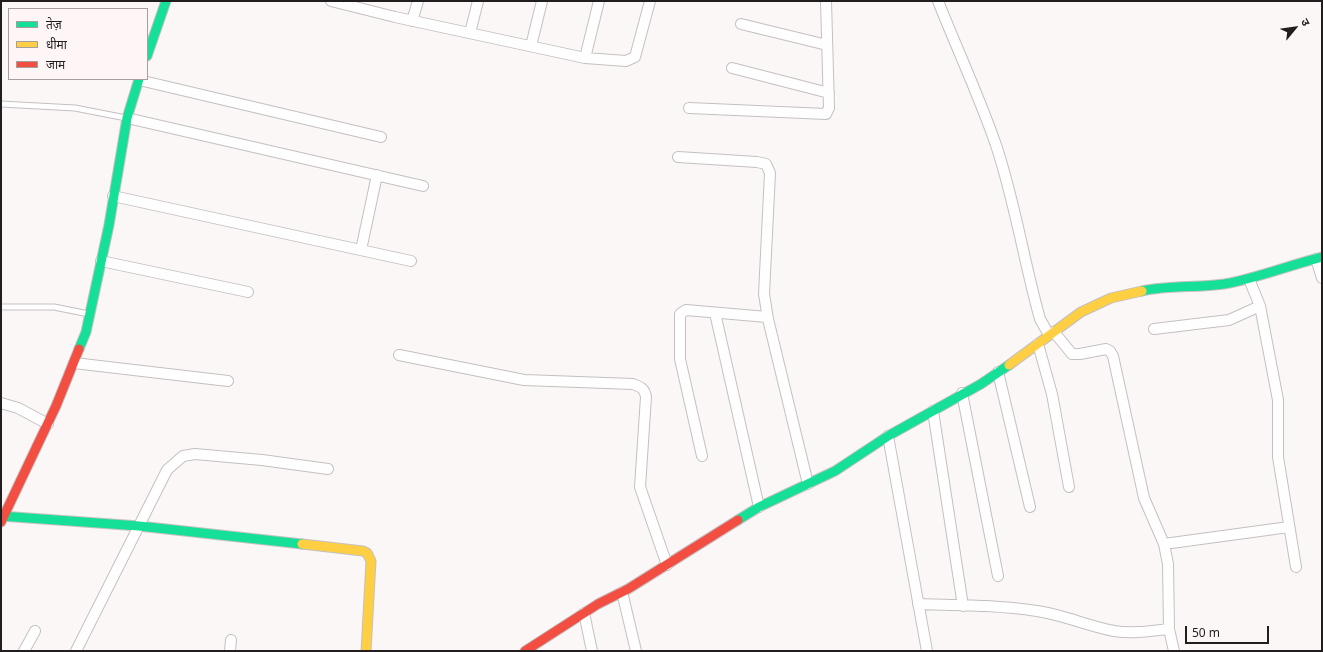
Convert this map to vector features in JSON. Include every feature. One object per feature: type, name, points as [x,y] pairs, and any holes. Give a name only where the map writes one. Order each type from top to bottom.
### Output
[{"type":"street","points":[[148,53],[166,1]]},
{"type":"street","points":[[331,1],[412,21],[585,58],[626,61],[635,57],[650,1]]},
{"type":"street","points":[[412,21],[418,1]]},
{"type":"street","points":[[470,33],[478,1]]},
{"type":"street","points":[[531,46],[542,1]]},
{"type":"street","points":[[585,58],[599,1]]},
{"type":"street","points":[[689,108],[826,114],[829,108],[829,93],[826,1]]},
{"type":"street","points":[[938,1],[981,102],[996,146],[1012,199],[1040,319],[1051,334],[1072,354],[1106,349],[1110,351],[1144,498],[1164,544],[1168,564],[1169,629],[1174,651]]},
{"type":"street","points":[[741,24],[827,46]]},
{"type":"street","points":[[732,68],[829,93]]},
{"type":"street","points":[[139,80],[127,118],[114,196],[86,332],[48,424],[2,518],[139,526],[366,553],[371,561],[366,651]]},
{"type":"street","points":[[143,80],[381,137]]},
{"type":"street","points":[[127,118],[423,186]]},
{"type":"street","points":[[678,157],[758,162],[766,164],[770,173],[764,294],[767,316],[808,484]]},
{"type":"street","points":[[361,250],[377,175]]},
{"type":"street","points":[[114,196],[411,261]]},
{"type":"street","points":[[525,651],[584,613],[667,565],[759,507],[835,471],[888,436],[962,394],[998,372],[1081,312],[1111,298],[1147,290],[1222,284],[1249,279],[1297,262],[1319,258],[1322,278]]},
{"type":"street","points":[[101,261],[248,292]]},
{"type":"street","points":[[1249,279],[1260,306],[1278,400],[1278,457],[1296,567]]},
{"type":"street","points":[[1154,329],[1229,320],[1260,306]]},
{"type":"street","points":[[702,456],[680,359],[680,314],[686,310],[767,316]]},
{"type":"street","points":[[715,313],[759,507]]},
{"type":"street","points":[[1038,344],[1052,394],[1069,487]]},
{"type":"street","points":[[399,355],[524,380],[633,384],[641,387],[646,392],[646,397],[640,486],[667,565]]},
{"type":"street","points":[[74,363],[228,381]]},
{"type":"street","points":[[998,372],[1030,507]]},
{"type":"street","points":[[962,394],[998,576]]},
{"type":"street","points":[[1,403],[18,408],[48,424]]},
{"type":"street","points":[[932,411],[963,606]]},
{"type":"street","points":[[888,436],[927,651]]},
{"type":"street","points":[[76,651],[167,470],[183,456],[195,454],[262,460],[328,469]]},
{"type":"street","points":[[1164,544],[1289,527]]},
{"type":"street","points":[[622,592],[636,651]]},
{"type":"street","points":[[918,604],[1013,608],[1038,611],[1062,615],[1114,631],[1141,632],[1169,629]]},
{"type":"street","points":[[584,613],[592,651]]},
{"type":"street","points":[[24,651],[35,631]]},
{"type":"street","points":[[230,651],[231,640]]},
{"type":"lane","points":[[1,104],[75,108],[127,118]]},
{"type":"lane","points":[[1,307],[54,307],[90,315]]},
{"type":"traffic: fast","points":[[148,53],[166,1]]},
{"type":"traffic: fast","points":[[79,349],[86,332],[109,225],[127,118],[139,80]]},
{"type":"traffic: fast","points":[[1142,291],[1162,288],[1224,284],[1322,257]]},
{"type":"traffic: fast","points":[[738,520],[759,507],[835,471],[888,436],[981,384],[1009,365]]},
{"type":"traffic: fast","points":[[1,516],[139,526],[302,544]]},
{"type":"traffic: slow","points":[[1009,365],[1081,312],[1111,298],[1142,291]]},
{"type":"traffic: slow","points":[[302,544],[363,551],[367,553],[371,561],[366,651]]},
{"type":"traffic: jam","points":[[1,522],[56,406],[79,349]]},
{"type":"traffic: jam","points":[[525,651],[598,604],[628,589],[738,520]]}]
